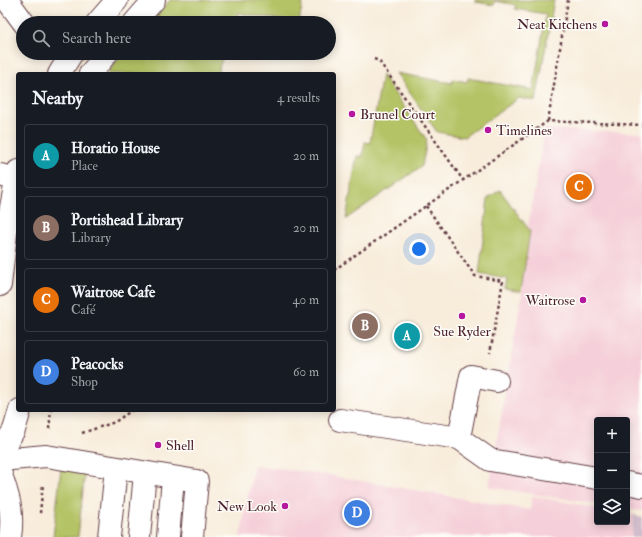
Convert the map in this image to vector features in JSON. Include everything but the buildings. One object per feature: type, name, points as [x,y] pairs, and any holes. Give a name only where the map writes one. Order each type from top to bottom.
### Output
[{"type":"main road","points":[[7,0],[19,16]]},
{"type":"main road","points":[[103,16],[117,0]]},
{"type":"main road","points":[[140,16],[154,0]]},
{"type":"main road","points":[[64,60],[89,72]]},
{"type":"main road","points":[[92,72],[102,60]]},
{"type":"main road","points":[[0,285],[11,175]]},
{"type":"main road","points":[[459,438],[471,376],[491,380]]},
{"type":"main road","points":[[0,453],[14,430],[19,412]]},
{"type":"main road","points":[[340,420],[459,438],[490,460],[594,477]]},
{"type":"main road","points":[[0,460],[46,456],[197,481],[192,537]]},
{"type":"main road","points":[[109,537],[116,468]]},
{"type":"main road","points":[[0,472],[9,498],[13,520],[10,537]]},
{"type":"main road","points":[[139,537],[145,473]]},
{"type":"main road","points":[[168,537],[173,478]]},
{"type":"main road","points":[[630,484],[642,486]]},
{"type":"path","points":[[548,121],[568,0]]},
{"type":"path","points":[[374,59],[380,60],[463,180]]},
{"type":"path","points":[[336,269],[548,121],[642,125]]},
{"type":"path","points":[[426,206],[475,276],[503,281],[491,380]]},
{"type":"path","points":[[74,435],[115,422],[129,412]]},
{"type":"shaded area","name":"Waitrose","points":[[545,129],[642,133],[642,511],[630,509],[630,417],[594,417],[594,504],[489,487],[522,294],[528,226]]},
{"type":"shaded area","points":[[254,465],[327,475],[530,510],[532,496],[594,507],[594,525],[630,525],[630,514],[634,515],[631,537],[240,537]]},
{"type":"shaded area","points":[[634,515],[642,517],[642,537],[631,537]]},
{"type":"green space","points":[[170,0],[303,0],[300,16],[256,16],[238,13],[237,16],[155,16]]},
{"type":"green space","points":[[475,0],[554,0],[536,101],[519,98],[464,137],[437,132],[396,73],[452,83],[453,79],[467,82],[468,78],[533,90],[546,14],[515,9],[516,5],[495,1],[494,5],[475,2]]},
{"type":"green space","points":[[117,60],[222,60],[218,72],[108,72]]},
{"type":"green space","points":[[382,75],[427,140],[422,166],[346,219],[357,156],[362,157],[365,142],[370,143]]},
{"type":"green space","points":[[500,190],[530,231],[521,292],[505,289],[507,279],[479,274],[488,198]]},
{"type":"green space","points":[[61,468],[85,471],[78,537],[53,537]]},
{"type":"place","name":"Neat Kitchens","points":[[605,24]]},
{"type":"place","name":"Brunel Court","points":[[352,114]]},
{"type":"place","name":"Timelines","points":[[488,130]]},
{"type":"place","name":"Waitrose Cafe","points":[[579,187]]},
{"type":"place","name":"Waitrose","points":[[583,300]]},
{"type":"place","name":"Sue Ryder","points":[[462,316]]},
{"type":"place","name":"Portishead Library","points":[[365,326]]},
{"type":"place","name":"Horatio House","points":[[407,336]]},
{"type":"place","name":"Shell","points":[[158,445]]},
{"type":"place","name":"New Look","points":[[285,506]]},
{"type":"place","name":"Peacocks","points":[[357,513]]}]
